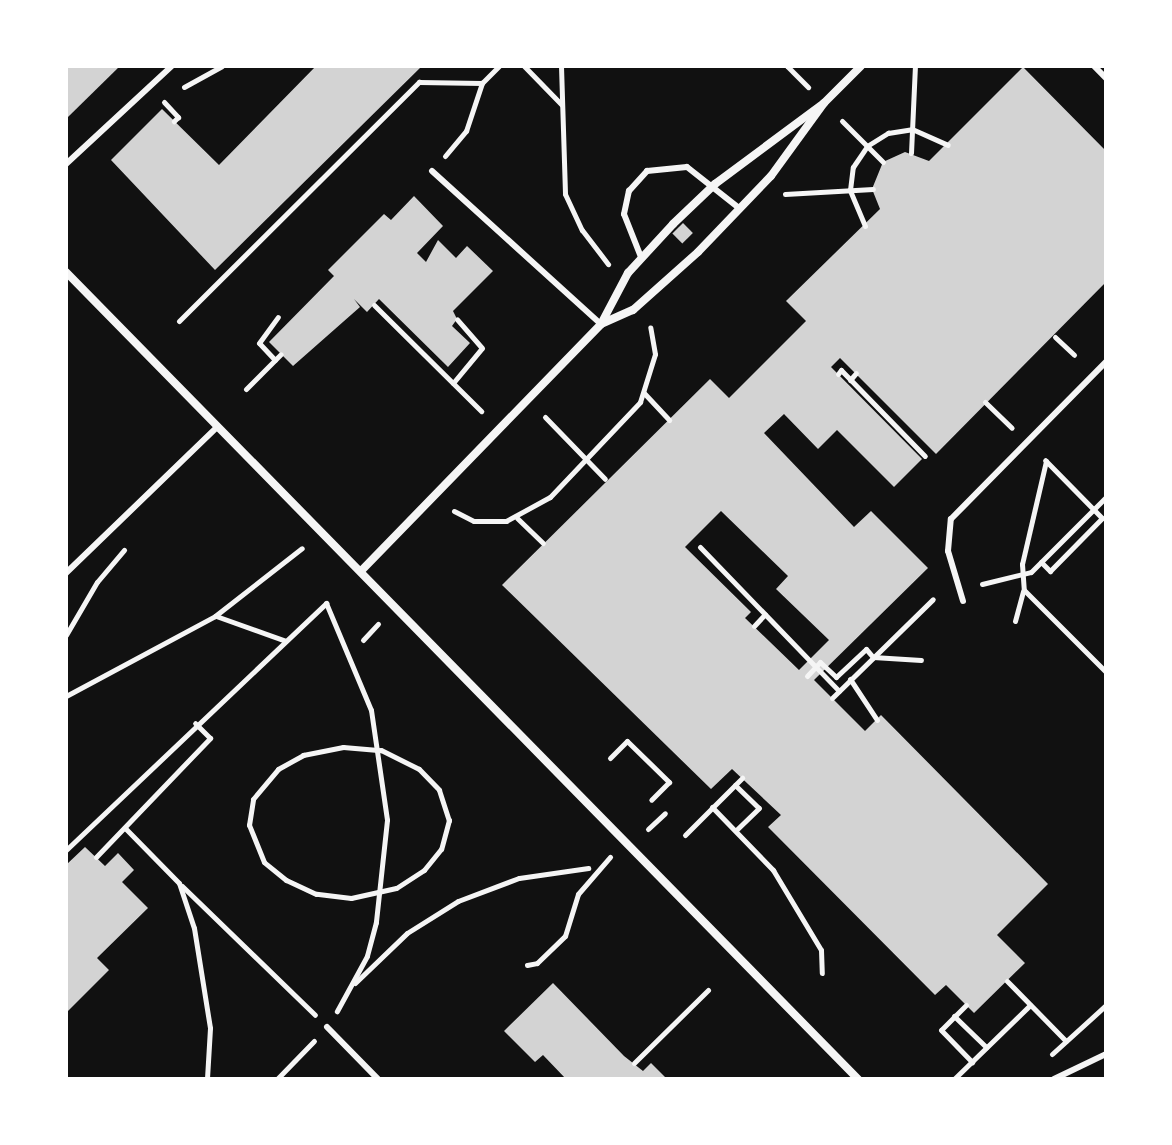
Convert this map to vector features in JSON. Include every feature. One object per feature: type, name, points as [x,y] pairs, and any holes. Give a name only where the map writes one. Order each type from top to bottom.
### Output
[{"type":"street","points":[[362,570],[601,324],[616,290],[641,257],[715,184],[824,103],[861,66]]},
{"type":"street","points":[[601,324],[633,310],[661,288],[771,176],[824,103]]},
{"type":"street","points":[[66,272],[362,570],[858,1079]]},
{"type":"lane","points":[[66,164],[172,66]]},
{"type":"lane","points":[[1094,66],[1106,78]]},
{"type":"lane","points":[[641,257],[624,214],[636,180],[674,165],[715,184],[739,208]]},
{"type":"lane","points":[[432,171],[601,324]]},
{"type":"lane","points":[[963,601],[948,551],[951,519],[1106,362]]},
{"type":"lane","points":[[66,573],[218,426]]},
{"type":"lane","points":[[327,1027],[378,1079]]},
{"type":"lane","points":[[1054,1079],[1079,1063],[1106,1054]]},
{"type":"path","points":[[432,171],[466,131],[482,83],[499,66]]},
{"type":"path","points":[[524,66],[562,105]]},
{"type":"path","points":[[561,66],[565,194],[582,230],[610,267]]},
{"type":"path","points":[[787,66],[808,87]]},
{"type":"path","points":[[911,153],[915,66]]},
{"type":"path","points":[[179,321],[419,82],[482,83]]},
{"type":"path","points":[[168,106],[178,117],[174,121]]},
{"type":"path","points":[[842,121],[883,162]]},
{"type":"path","points":[[865,226],[850,190],[853,167],[867,146],[888,133],[912,129],[948,145]]},
{"type":"path","points":[[784,194],[873,189]]},
{"type":"path","points":[[374,305],[481,411]]},
{"type":"path","points":[[275,360],[259,343],[278,317]]},
{"type":"path","points":[[453,383],[482,348],[457,319]]},
{"type":"path","points":[[454,511],[474,521],[517,518],[540,505],[625,421],[644,393],[655,354],[650,327]]},
{"type":"path","points":[[1055,337],[1074,355]]},
{"type":"path","points":[[246,389],[281,354]]},
{"type":"path","points":[[838,374],[841,370],[925,456]]},
{"type":"path","points":[[850,380],[856,373]]},
{"type":"path","points":[[644,393],[669,420]]},
{"type":"path","points":[[985,402],[1007,424]]},
{"type":"path","points":[[545,417],[605,479]]},
{"type":"path","points":[[1036,451],[1102,518],[1050,571],[1041,562]]},
{"type":"path","points":[[1015,621],[1024,590],[1021,576],[1046,461]]},
{"type":"path","points":[[982,584],[1021,576],[1041,562],[1106,497]]},
{"type":"path","points":[[517,518],[543,543]]},
{"type":"path","points":[[66,635],[97,582],[131,543]]},
{"type":"path","points":[[700,547],[839,691]]},
{"type":"path","points":[[66,696],[215,616],[302,548]]},
{"type":"path","points":[[1024,590],[1106,672]]},
{"type":"path","points":[[832,698],[933,599]]},
{"type":"path","points":[[66,850],[195,723],[326,603],[362,683],[381,750],[387,820],[381,893],[367,956],[352,987],[327,1027],[277,1079]]},
{"type":"path","points":[[754,626],[765,614]]},
{"type":"path","points":[[215,616],[286,641]]},
{"type":"path","points":[[363,640],[378,624]]},
{"type":"path","points":[[807,676],[820,662],[836,677],[866,649],[873,657],[921,660]]},
{"type":"path","points":[[850,679],[877,720]]},
{"type":"path","points":[[96,857],[210,738],[195,723]]},
{"type":"path","points":[[610,758],[627,741],[669,782],[651,800]]},
{"type":"path","points":[[330,748],[381,750],[430,779],[449,820],[434,860],[411,881],[381,893],[334,897],[286,880],[264,862],[249,825],[260,787],[290,761],[330,748]]},
{"type":"path","points":[[685,835],[742,778]]},
{"type":"path","points":[[735,785],[759,808],[736,830]]},
{"type":"path","points":[[712,807],[773,870],[824,957],[822,973]]},
{"type":"path","points":[[648,829],[665,813]]},
{"type":"path","points":[[125,828],[327,1027]]},
{"type":"path","points":[[527,965],[537,963],[565,936],[578,894],[610,857]]},
{"type":"path","points":[[352,987],[407,933],[458,901],[519,878],[588,868]]},
{"type":"path","points":[[179,883],[206,978],[210,1028],[207,1079]]},
{"type":"path","points":[[1007,981],[1066,1041]]},
{"type":"path","points":[[634,1063],[708,990]]},
{"type":"path","points":[[966,1005],[941,1030],[972,1062]]},
{"type":"path","points":[[954,1079],[1030,1005]]},
{"type":"path","points":[[1042,1063],[1106,1005]]},
{"type":"path","points":[[954,1016],[986,1047]]},
{"type":"building","points":[[66,66],[120,66],[68,117]]},
{"type":"building","points":[[316,66],[422,66],[215,270],[111,160],[162,109],[219,165]]},
{"type":"building","points":[[1023,67],[1106,151],[1106,282],[936,454],[840,358],[831,367],[922,459],[894,487],[837,430],[818,449],[784,414],[764,433],[854,527],[871,511],[928,568],[814,680],[865,731],[881,715],[1048,884],[997,935],[1025,963],[974,1013],[946,985],[935,995],[768,827],[781,815],[732,769],[711,789],[502,585],[710,379],[729,398],[806,321],[786,301],[880,209],[872,189],[883,162],[905,152],[929,161]],"holes":[[[721,511],[788,576],[776,589],[829,640],[799,670],[745,618],[751,612],[685,547]]]},
{"type":"building","points":[[414,196],[443,226],[417,253],[426,262],[438,240],[456,258],[467,246],[493,271],[453,311],[457,319],[452,326],[470,343],[448,367],[379,299],[367,312],[354,299],[360,307],[293,366],[269,342],[334,276],[328,270],[384,214],[391,220]]},
{"type":"building","points":[[683,223],[693,233],[682,244],[672,234]]},
{"type":"building","points":[[85,847],[105,866],[118,853],[134,870],[122,882],[148,908],[97,958],[109,970],[66,1013],[66,865]]},
{"type":"building","points":[[553,983],[624,1056],[643,1071],[651,1063],[667,1079],[566,1079],[543,1055],[535,1062],[504,1031]]}]
